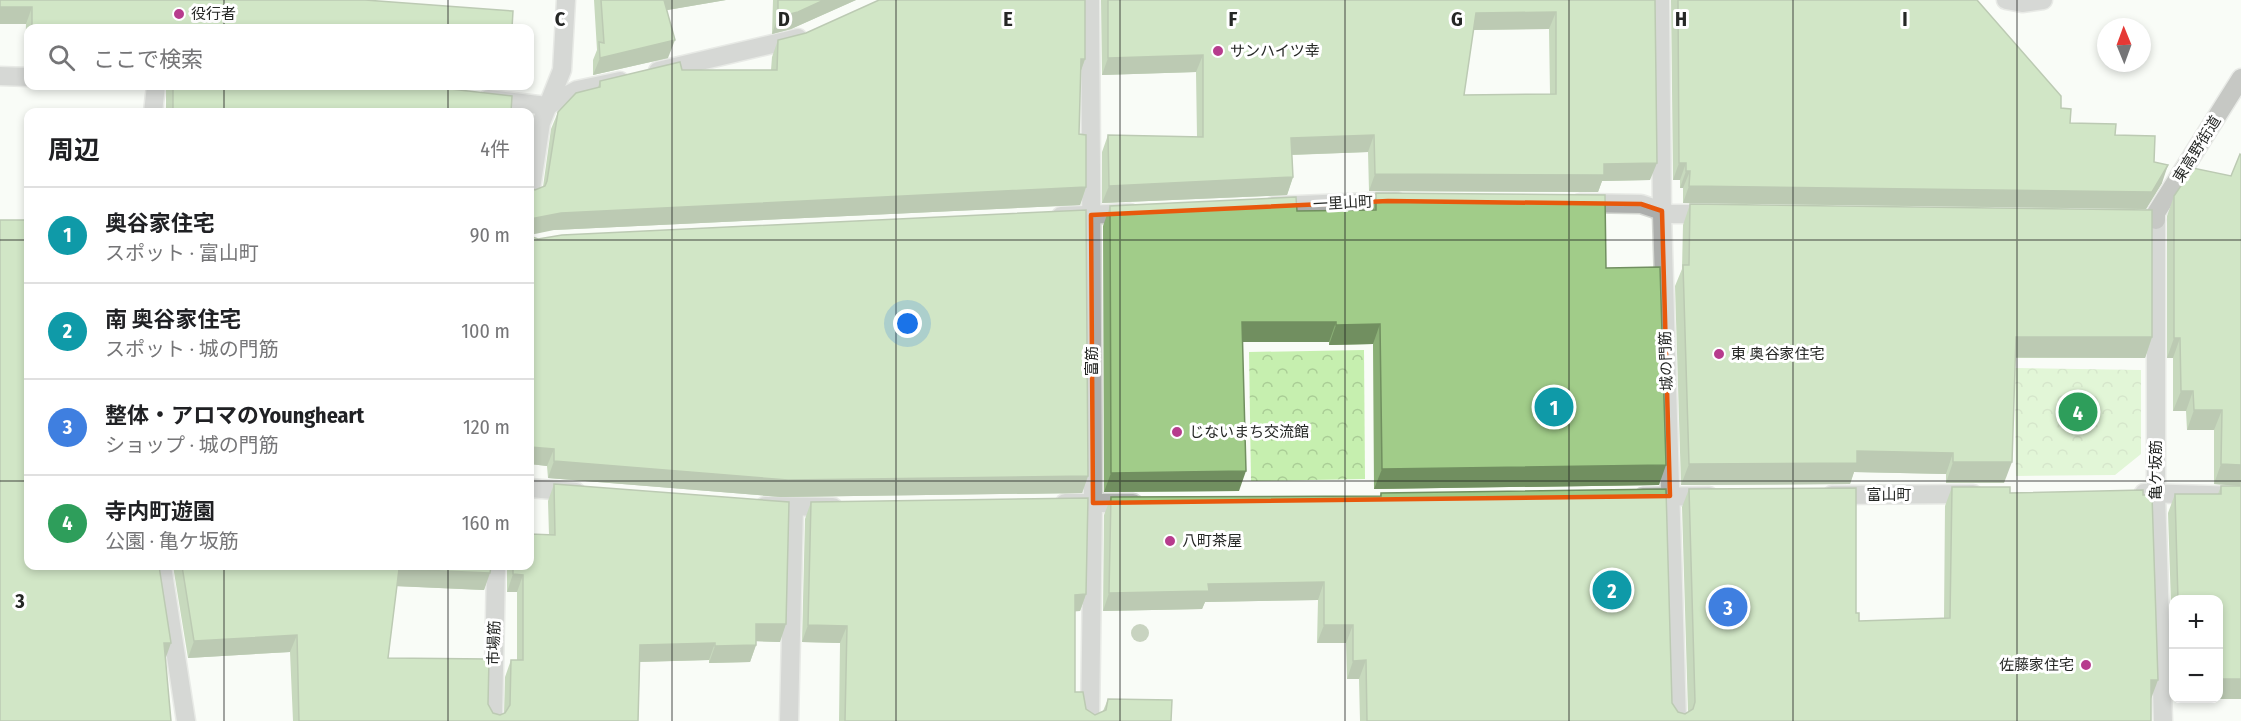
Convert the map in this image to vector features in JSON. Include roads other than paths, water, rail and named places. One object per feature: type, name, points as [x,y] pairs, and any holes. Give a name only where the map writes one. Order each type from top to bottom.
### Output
[{"type":"street","points":[[534,169],[541,123],[562,70],[566,0]]},
{"type":"street","name":"富筋","points":[[1089,0],[1093,503],[1090,721]]},
{"type":"street","name":"城の門筋","points":[[1660,0],[1662,210],[1677,721]]},
{"type":"street","points":[[2006,0],[2022,3],[2043,0]]},
{"type":"street","points":[[476,98],[547,106],[578,90],[795,40],[814,31]]},
{"type":"street","points":[[0,76],[24,76]]},
{"type":"street","name":"東高野街道","points":[[2156,220],[2156,213],[2241,78]]},
{"type":"street","points":[[153,108],[156,90]]},
{"type":"street","name":"一里山町","points":[[1257,207],[1411,201]]},
{"type":"street","points":[[1561,203],[1641,204],[1671,214],[1731,214]]},
{"type":"street","points":[[1043,217],[1150,212]]},
{"type":"street","points":[[2121,219],[2156,220]]},
{"type":"street","name":"亀ケ坂筋","points":[[2156,220],[2156,493],[2163,721]]},
{"type":"street","points":[[534,488],[589,493]]},
{"type":"street","points":[[2132,493],[2241,496]]},
{"type":"street","name":"富山町","points":[[1814,495],[1991,494]]},
{"type":"street","points":[[1623,497],[1731,496]]},
{"type":"street","points":[[1045,504],[1152,502]]},
{"type":"street","points":[[745,505],[854,507]]},
{"type":"street","points":[[789,721],[794,507]]},
{"type":"street","points":[[163,570],[186,721]]},
{"type":"street","name":"市場筋","points":[[493,721],[496,570]]},
{"type":"place","name":"役行者","points":[[179,14]]},
{"type":"place","name":"サンハイツ幸","points":[[1218,51]]},
{"type":"place","name":"東 奥谷家住宅","points":[[1719,354]]},
{"type":"place","name":"奥谷家住宅","points":[[1554,407]]},
{"type":"place","name":"寺内町遊園","points":[[2078,412]]},
{"type":"place","name":"じないまち交流館","points":[[1177,432]]},
{"type":"place","name":"八町茶屋","points":[[1170,541]]},
{"type":"place","name":"南 奥谷家住宅","points":[[1612,590]]},
{"type":"place","name":"整体・アロマのYoungheart","points":[[1728,607]]},
{"type":"place","name":"佐藤家住宅","points":[[2086,665]]}]
